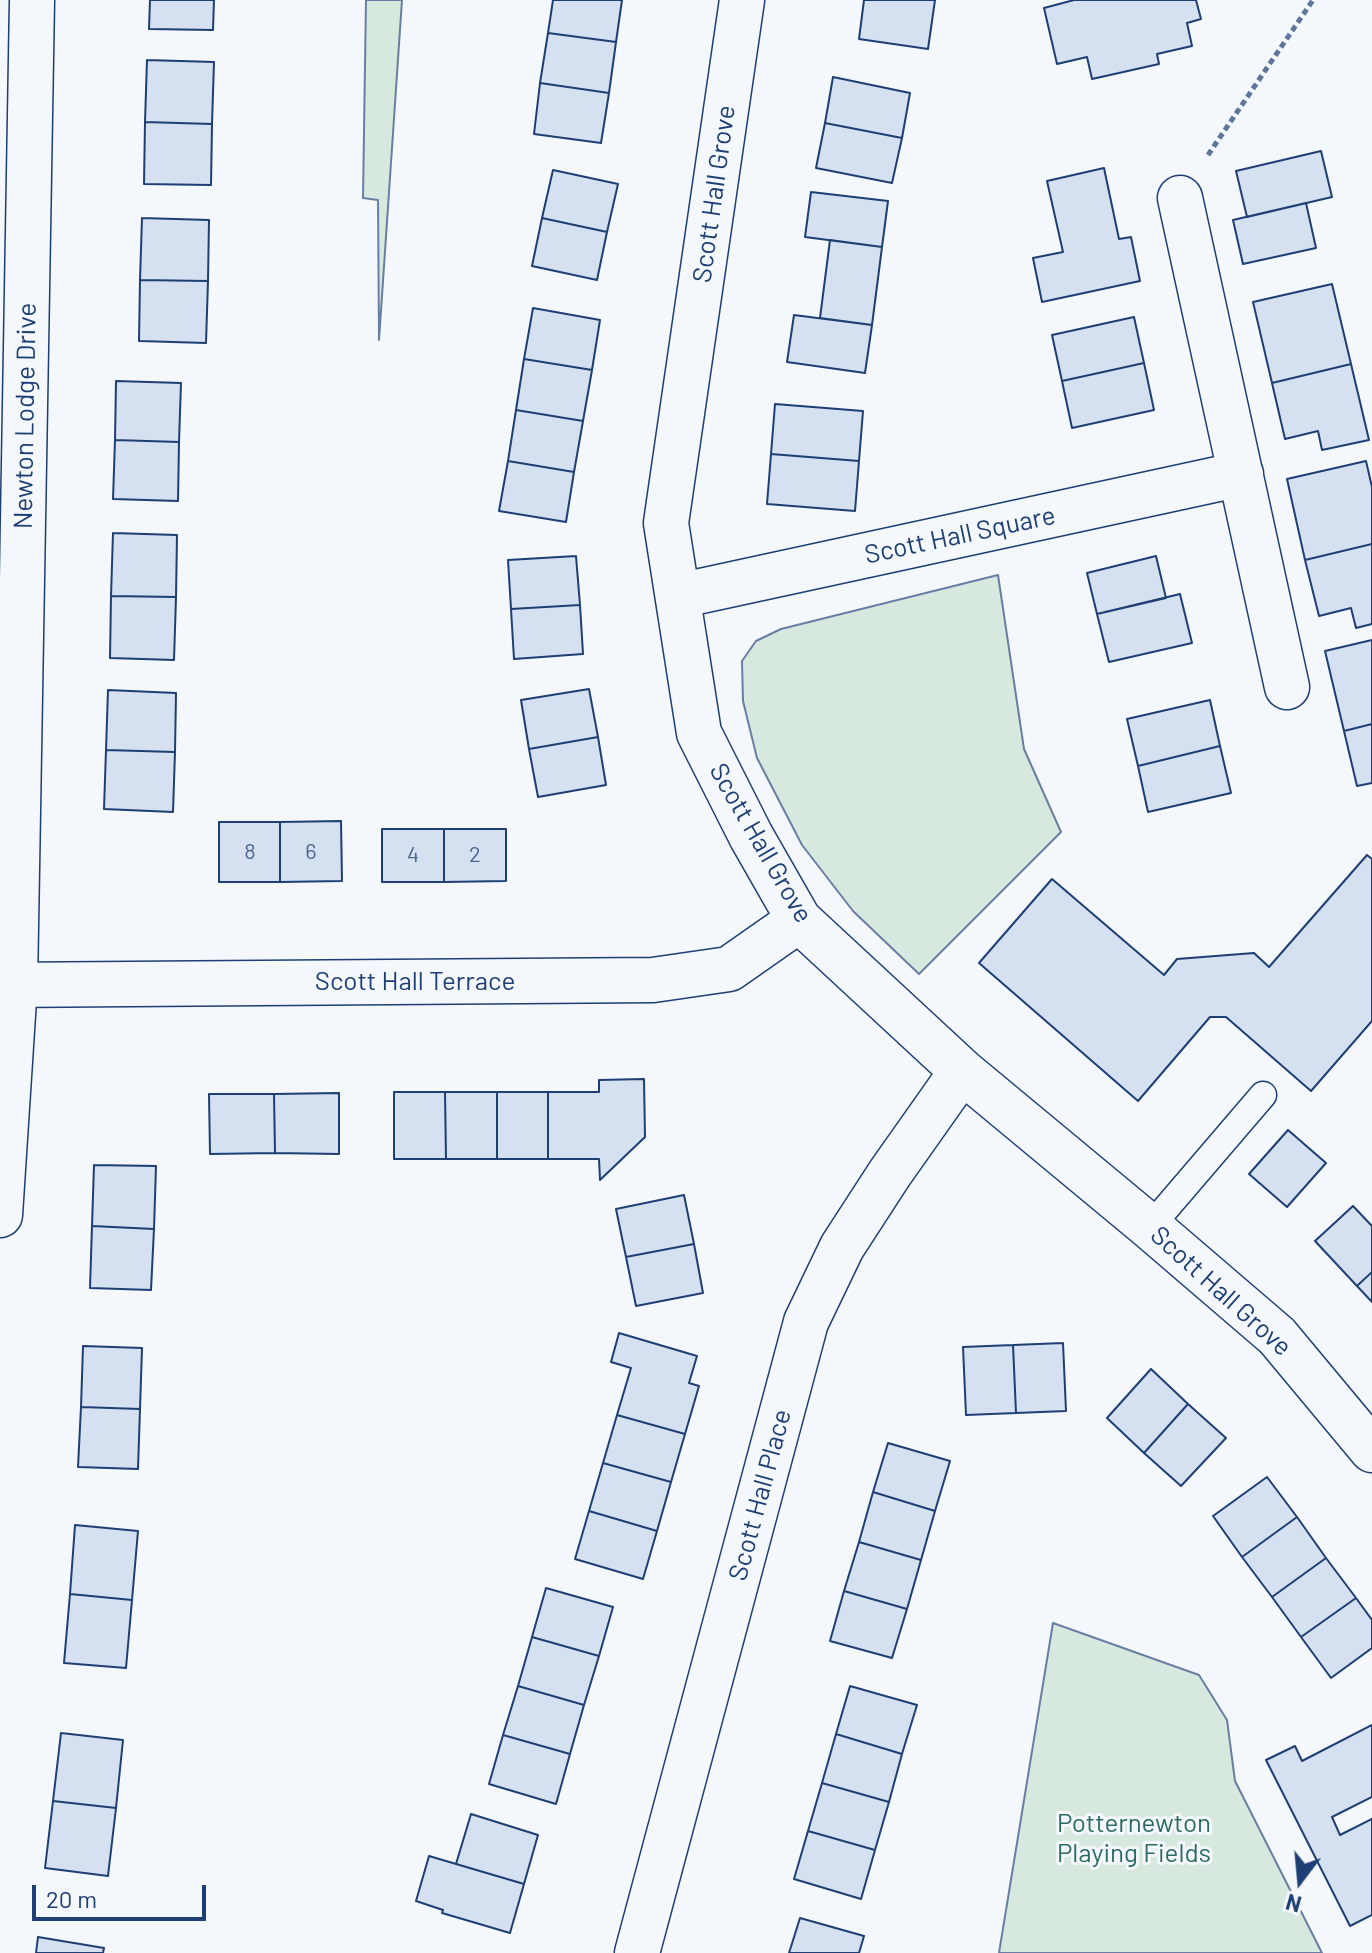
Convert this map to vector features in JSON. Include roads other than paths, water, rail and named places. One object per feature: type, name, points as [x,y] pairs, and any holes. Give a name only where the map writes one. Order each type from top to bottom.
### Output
[{"type":"street","name":"Newton Lodge Drive","points":[[0,1215],[32,0]]},
{"type":"street","name":"Scott Hall Grove","points":[[742,0],[666,523],[699,733],[751,836],[799,920],[962,1071],[1277,1336],[1372,1450]]},
{"type":"street","points":[[1180,198],[1287,687]]},
{"type":"street","name":"Scott Hall Square","points":[[678,596],[1241,474]]},
{"type":"street","name":"Scott Hall Terrace","points":[[7,984],[653,980],[729,969],[799,920]]},
{"type":"street","name":"Scott Hall Place","points":[[637,1953],[806,1322],[842,1247],[962,1071]]},
{"type":"lane","points":[[1150,1227],[1263,1095]]},
{"type":"park label","name":"Potternewton Playing Fields","points":[[1134,1838]]}]
